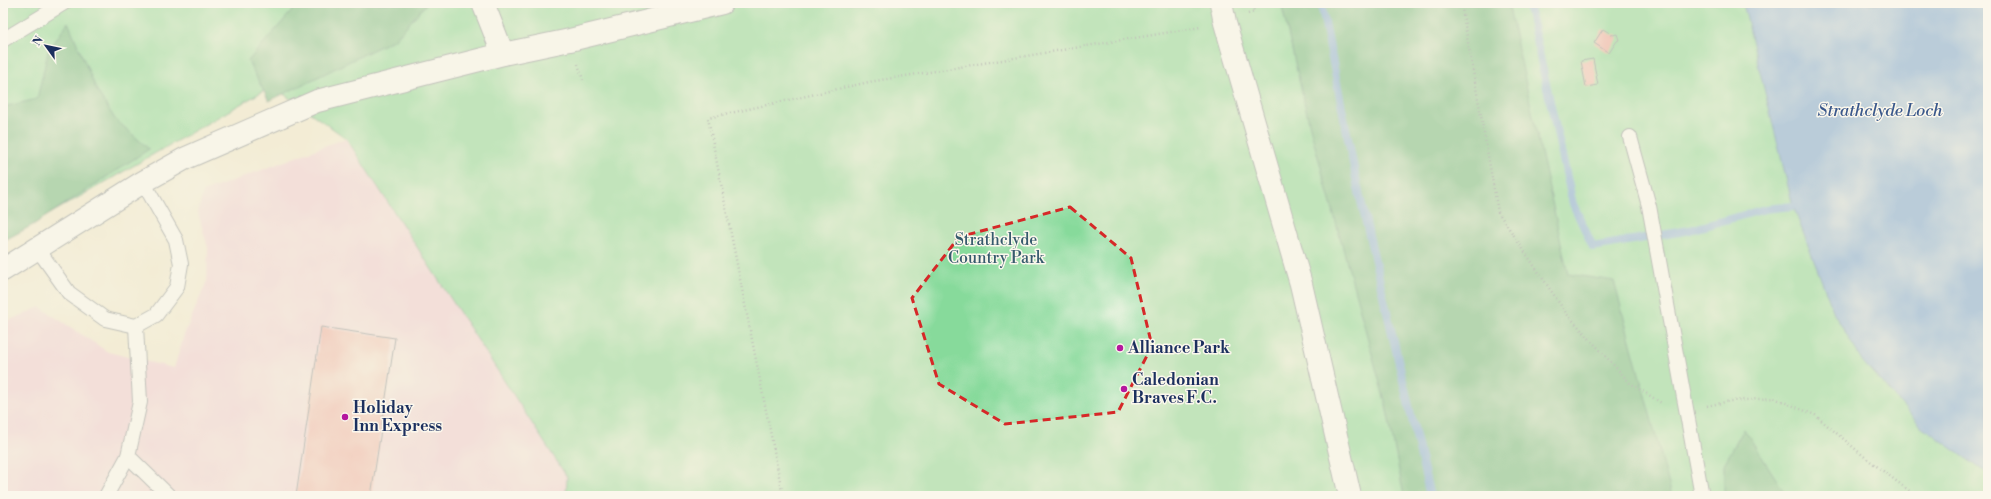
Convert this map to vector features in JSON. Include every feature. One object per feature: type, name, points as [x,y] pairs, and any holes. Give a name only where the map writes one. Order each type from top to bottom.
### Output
[{"type":"street","points":[[483,3],[503,54]]},
{"type":"street","points":[[3,270],[143,182],[186,158],[317,101],[503,54],[570,40],[722,3]]},
{"type":"street","points":[[1223,13],[1302,284],[1350,496]]},
{"type":"lane","points":[[3,40],[64,3]]},
{"type":"lane","points":[[1630,136],[1649,206],[1685,410],[1702,496]]},
{"type":"lane","points":[[36,248],[69,293],[105,319],[136,326],[156,315],[177,287],[181,264],[176,240],[143,182]]},
{"type":"lane","points":[[106,496],[128,456],[140,402],[136,326]]},
{"type":"lane","points":[[128,456],[169,496]]},
{"type":"path","points":[[1461,3],[1498,212],[1566,313],[1630,383],[1666,406],[1685,410],[1730,401],[1774,398],[1815,415],[1866,458],[1916,496]]},
{"type":"path","points":[[783,496],[708,118],[869,82],[1223,13]]},
{"type":"highlighted area","points":[[1070,207],[1131,258],[1152,346],[1118,412],[1005,424],[939,384],[912,298],[959,237]]},
{"type":"shaded area","points":[[346,138],[567,477],[566,496],[3,496],[3,323],[40,307],[108,352],[174,368],[184,335],[207,281],[208,248],[198,213],[203,192]]},
{"type":"green space","name":"Strathclyde Country Park","points":[[3,3],[1988,3],[1988,496],[566,496],[567,477],[346,138],[272,86],[3,241]]},
{"type":"green space","points":[[299,3],[427,3],[395,39],[269,101],[248,61]]},
{"type":"green space","points":[[1281,3],[1508,3],[1568,274],[1614,281],[1672,496],[1404,496],[1386,405],[1312,135]]},
{"type":"green space","points":[[68,22],[97,91],[115,119],[149,149],[33,225],[3,241],[3,107],[37,99],[48,52]]},
{"type":"green space","points":[[1744,429],[1787,496],[1724,496],[1724,464]]},
{"type":"water","name":"Strathclyde Loch","points":[[1743,3],[1988,3],[1988,474],[1921,426],[1863,362],[1834,313],[1793,206]]},
{"type":"building","points":[[1603,29],[1613,35],[1617,34],[1619,40],[1609,53],[1594,43]]},
{"type":"building","points":[[1593,59],[1598,85],[1586,87],[1581,61]]},
{"type":"building","name":"Holiday Inn Express","points":[[321,327],[395,338],[371,496],[296,496]]},
{"type":"waterway","points":[[1321,3],[1358,188],[1430,496]]},
{"type":"waterway","points":[[1528,3],[1573,204],[1593,247],[1690,230],[1765,209],[1793,206]]},
{"type":"place","name":"Alliance Park","points":[[1120,348]]},
{"type":"place","name":"Caledonian Braves F.C.","points":[[1124,389]]},
{"type":"place","name":"Holiday Inn Express","points":[[345,417]]}]
